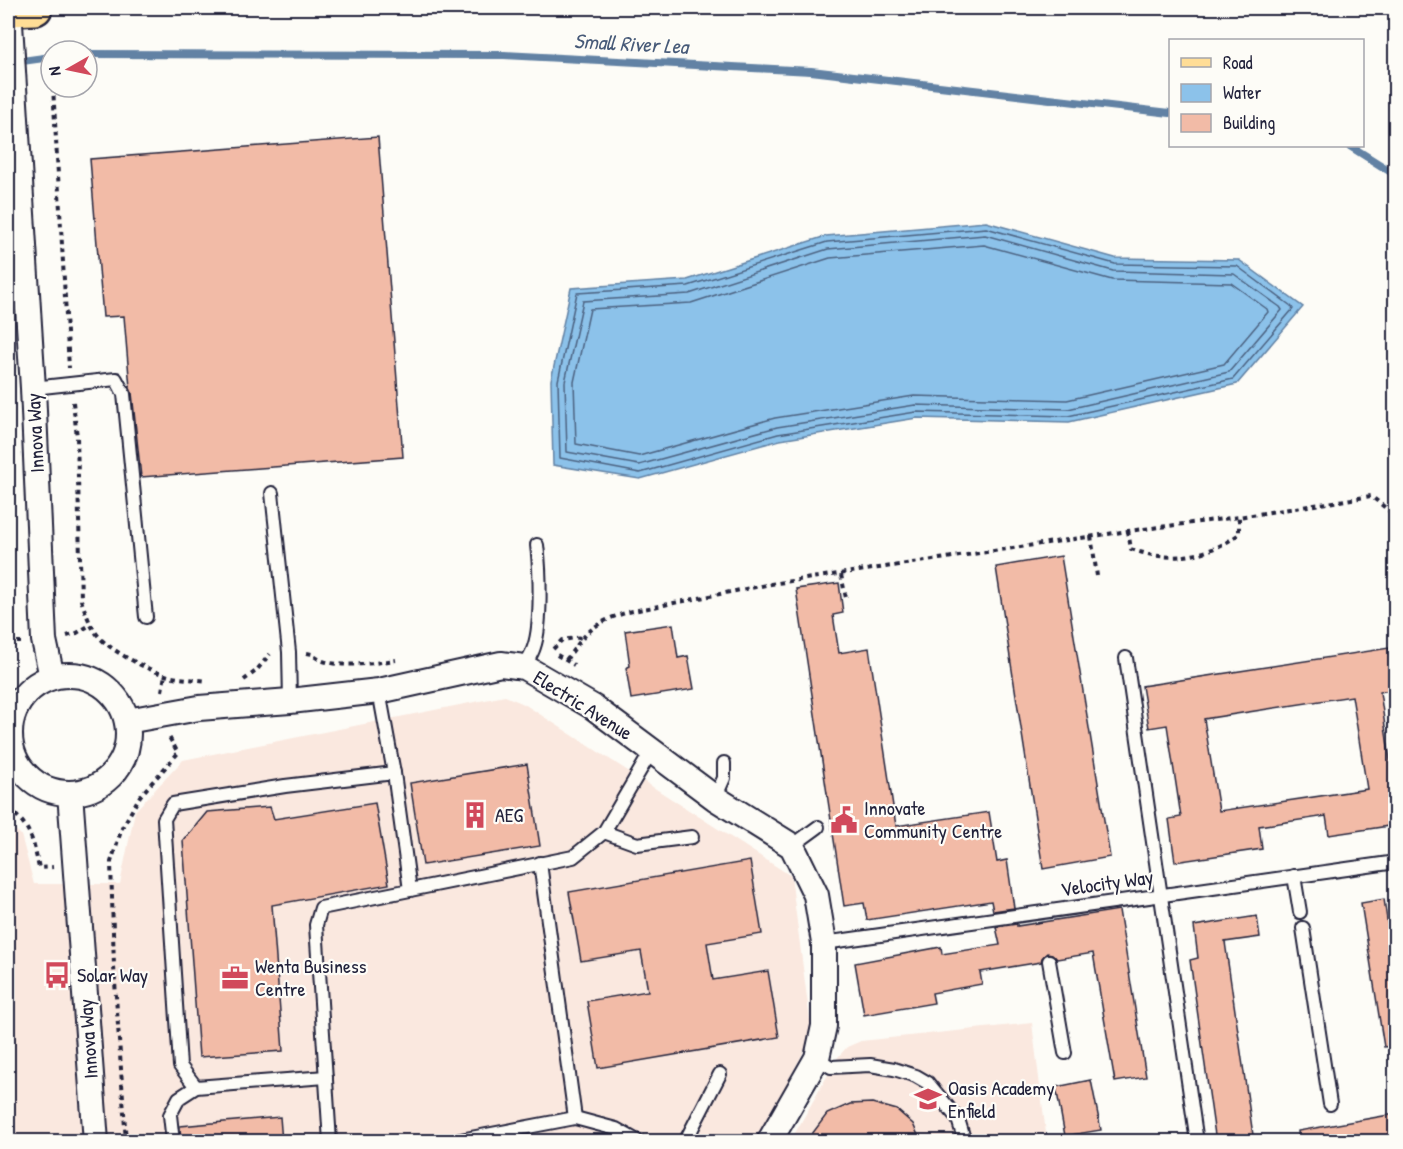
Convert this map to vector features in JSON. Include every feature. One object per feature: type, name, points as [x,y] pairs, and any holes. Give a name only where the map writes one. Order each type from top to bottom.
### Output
[{"type":"street","name":"Innova Way","points":[[15,8],[11,46],[33,388],[44,640],[52,677]]},
{"type":"street","name":"Electric Avenue","points":[[127,721],[199,708],[379,691],[501,664],[524,667],[593,707],[714,798],[792,846]]},
{"type":"street","points":[[73,675],[91,679],[107,688],[120,704],[127,721],[128,741],[123,759],[113,774],[103,783],[86,791],[70,793],[49,790],[35,782],[24,772],[9,744],[12,721],[20,702],[33,687],[52,677],[73,675]]},
{"type":"street","name":"Innova Way","points":[[70,793],[96,1142]]},
{"type":"street","points":[[770,1142],[817,1058],[824,1026],[824,943],[816,896],[792,846]]},
{"type":"lane","points":[[33,388],[116,379],[124,394],[146,617]]},
{"type":"lane","points":[[272,493],[289,652],[290,701]]},
{"type":"lane","points":[[524,667],[534,649],[538,631],[539,557],[537,545]]},
{"type":"lane","points":[[1126,657],[1197,1142]]},
{"type":"lane","points":[[379,691],[394,773],[410,890]]},
{"type":"lane","points":[[330,1142],[316,925],[321,908],[573,857],[604,832],[652,750]]},
{"type":"lane","points":[[714,798],[724,778],[724,763]]},
{"type":"lane","points":[[196,1088],[180,1066],[164,819],[173,804],[285,786],[394,773]]},
{"type":"lane","points":[[792,846],[818,827]]},
{"type":"lane","points":[[604,832],[637,844],[692,837]]},
{"type":"lane","name":"Velocity Way","points":[[824,943],[1042,917],[1160,895],[1395,862]]},
{"type":"lane","points":[[540,864],[575,1119]]},
{"type":"lane","points":[[1294,876],[1300,912]]},
{"type":"lane","points":[[1303,928],[1330,1104]]},
{"type":"lane","points":[[1049,961],[1065,1053]]},
{"type":"lane","points":[[817,1058],[831,1067],[870,1065],[916,1076],[928,1083],[958,1119],[965,1142]]},
{"type":"lane","points":[[685,1142],[720,1074]]},
{"type":"lane","points":[[173,1142],[170,1115],[179,1098],[196,1088],[326,1077]]},
{"type":"lane","points":[[450,1142],[575,1119],[616,1129],[639,1142]]},
{"type":"path","points":[[53,99],[71,384],[77,437],[81,600],[90,625],[100,639],[114,650],[165,674],[215,682]]},
{"type":"path","points":[[566,660],[583,637],[606,619],[628,612],[771,584],[1371,496],[1393,514],[1395,511]]},
{"type":"path","points":[[1128,531],[1131,549],[1150,556],[1190,555],[1211,550],[1239,534],[1239,517]]},
{"type":"path","points":[[1091,536],[1097,576]]},
{"type":"path","points":[[841,575],[846,598]]},
{"type":"path","points":[[69,636],[90,625]]},
{"type":"path","points":[[576,667],[550,652],[562,640],[583,637]]},
{"type":"path","points":[[8,642],[14,642]]},
{"type":"path","points":[[240,681],[256,671],[269,654],[289,652],[312,654],[317,660],[336,664],[400,660]]},
{"type":"path","points":[[126,1142],[114,967],[111,862],[122,828],[140,796],[178,753]]},
{"type":"path","points":[[8,809],[22,819],[33,838],[39,868],[54,867]]},
{"type":"shaded area","points":[[505,696],[524,704],[791,876],[812,1036],[756,1141],[8,1141],[8,823],[21,835],[34,884],[120,884],[135,811],[183,760]]},
{"type":"shaded area","name":"Oasis Academy Enfield","points":[[1032,1023],[1047,1141],[790,1142],[838,1057],[847,1047],[861,1041]]},
{"type":"water","points":[[986,222],[1115,258],[1239,260],[1303,307],[1237,384],[1069,422],[917,418],[780,440],[640,479],[553,465],[551,380],[571,288],[687,280],[826,236]]},
{"type":"building","points":[[378,137],[403,457],[141,477],[124,316],[103,317],[90,159]]},
{"type":"building","points":[[1061,556],[1110,857],[1043,869],[996,567]]},
{"type":"building","points":[[839,583],[843,613],[833,615],[839,653],[869,648],[896,826],[989,812],[997,862],[1007,860],[1014,908],[993,911],[991,901],[867,920],[864,903],[844,906],[796,589]]},
{"type":"building","points":[[673,624],[678,658],[688,656],[694,689],[631,699],[626,668],[630,666],[625,631]]},
{"type":"building","points":[[1389,648],[1395,689],[1380,692],[1395,794],[1395,825],[1329,835],[1326,816],[1259,826],[1262,849],[1175,862],[1169,819],[1181,817],[1167,725],[1149,728],[1142,686]],"holes":[[[1352,696],[1367,789],[1219,811],[1204,719]]]},
{"type":"building","name":"AEG","points":[[527,764],[540,846],[423,865],[410,783]]},
{"type":"building","name":"Wenta Business Centre","points":[[375,803],[389,884],[272,905],[283,1051],[199,1057],[183,841],[207,812],[270,807],[274,819]]},
{"type":"building","points":[[750,861],[762,934],[707,943],[713,980],[768,971],[779,1037],[598,1068],[587,1001],[648,991],[641,951],[581,961],[569,892]]},
{"type":"building","points":[[1384,899],[1395,975],[1395,1046],[1384,1047],[1361,903]]},
{"type":"building","points":[[1119,910],[1146,1077],[1115,1082],[1093,953],[1057,959],[1047,953],[1041,962],[980,972],[982,984],[932,993],[934,1003],[864,1015],[855,963],[941,947],[942,954],[1000,945],[996,927],[1017,924],[1017,926]]},
{"type":"building","points":[[1257,916],[1260,937],[1225,942],[1254,1142],[1216,1142],[1190,960],[1198,958],[1194,926]]},
{"type":"building","points":[[1091,1080],[1101,1130],[1065,1136],[1056,1087]]},
{"type":"building","points":[[872,1103],[897,1110],[913,1124],[921,1142],[806,1142],[827,1114],[850,1104]]},
{"type":"building","points":[[1395,1114],[1395,1142],[1299,1142],[1298,1131]]},
{"type":"building","points":[[280,1117],[282,1142],[181,1142],[180,1126]]},
{"type":"waterway","name":"Small River Lea","points":[[99,54],[504,55],[811,71],[1169,113]]},
{"type":"waterway","name":"Small River Lea","points":[[15,62],[39,59]]},
{"type":"waterway","name":"Small River Lea","points":[[1352,147],[1396,175]]},
{"type":"place","name":"AEG","points":[[475,815]]},
{"type":"place","name":"Innovate Community Centre","points":[[844,820]]},
{"type":"place","name":"Solar Way","points":[[57,975]]},
{"type":"place","name":"Wenta Business Centre","points":[[235,978]]},
{"type":"place","name":"Oasis Academy Enfield","points":[[928,1099]]}]
